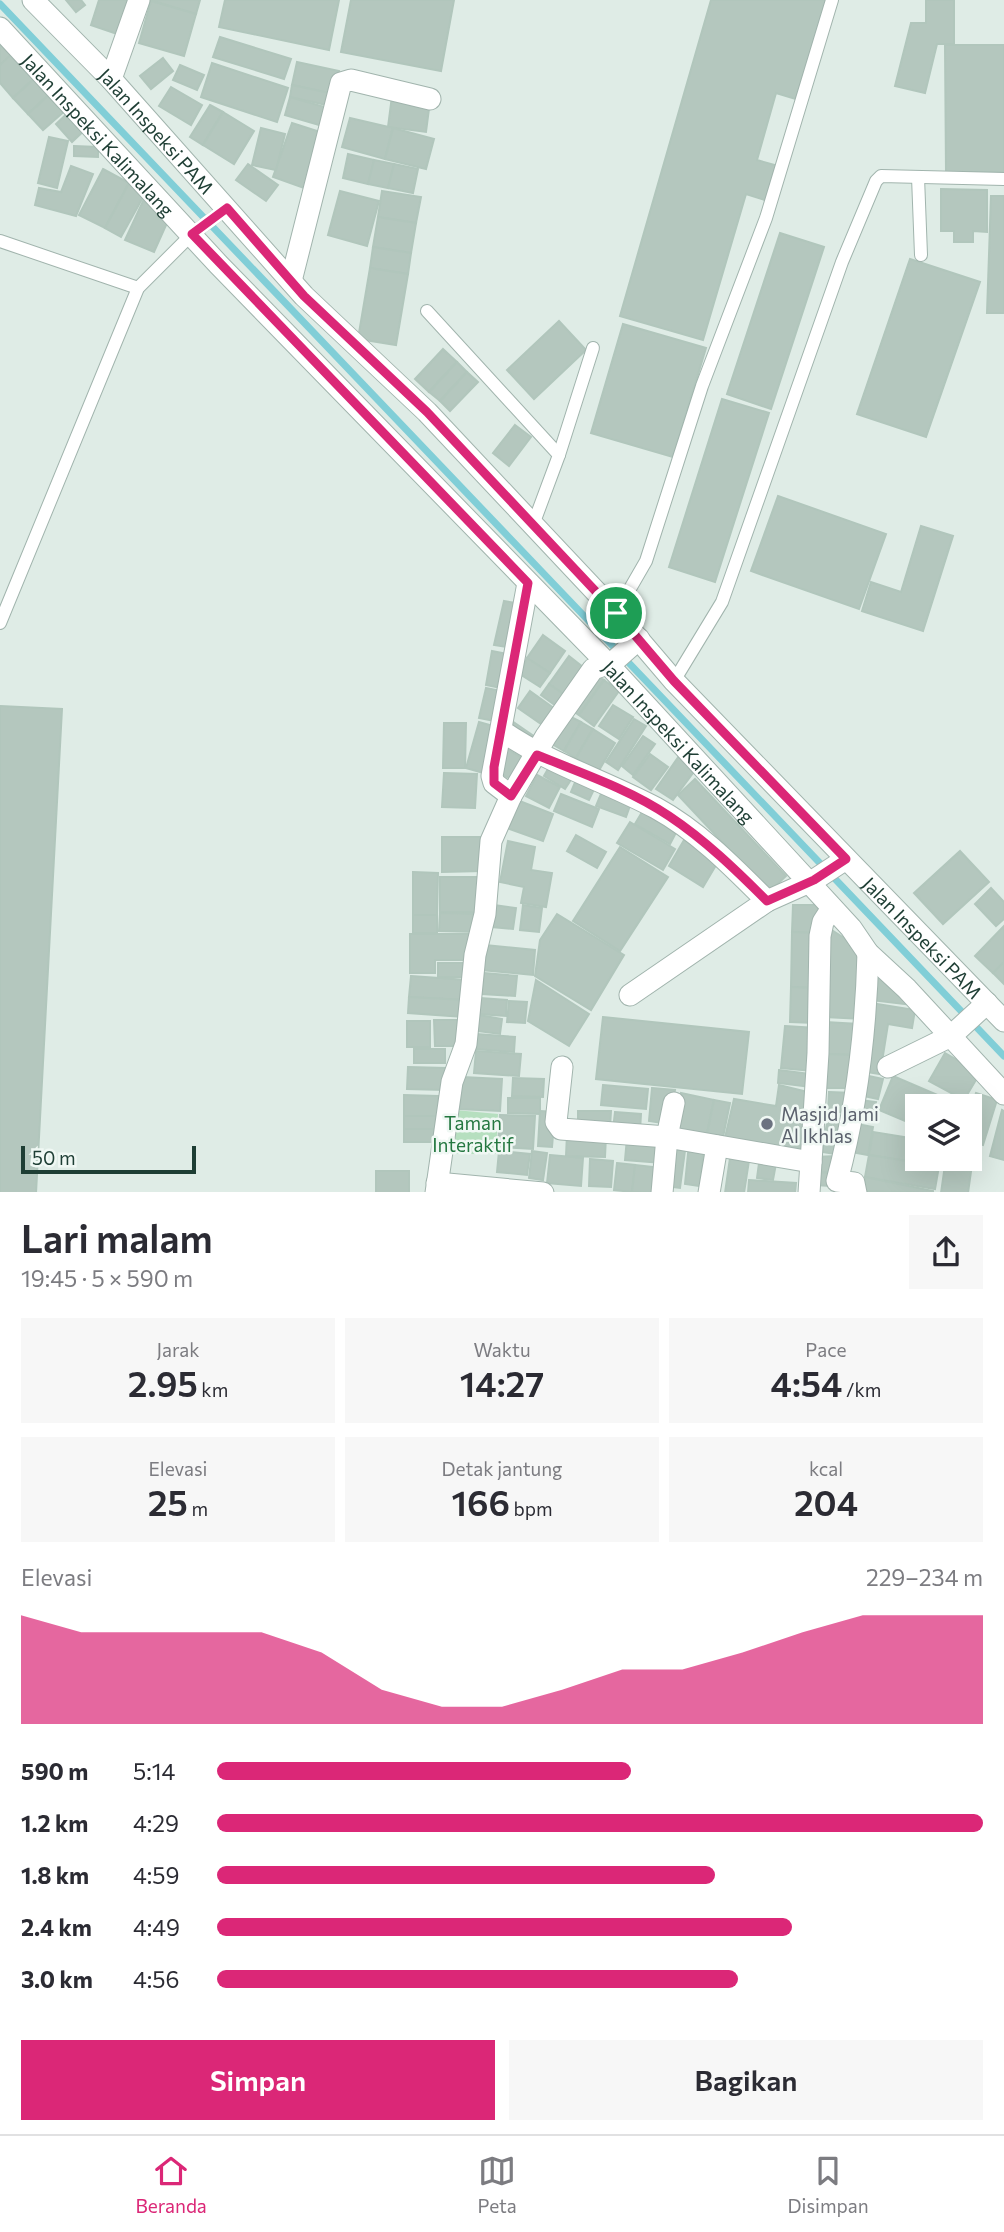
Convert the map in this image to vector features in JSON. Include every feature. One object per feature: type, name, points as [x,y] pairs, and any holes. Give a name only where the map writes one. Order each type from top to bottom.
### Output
[{"type":"street","name":"Jalan Inspeksi PAM","points":[[33,0],[111,79],[291,281],[427,412],[616,613],[674,681],[841,862],[984,1006],[1004,1021]]},
{"type":"street","points":[[111,79],[139,0]]},
{"type":"street","name":"Jalan Inspeksi Kalimalang","points":[[0,28],[528,583],[610,662],[811,881],[868,953],[954,1034],[1004,1094]]},
{"type":"street","points":[[291,281],[341,83],[351,80],[429,100]]},
{"type":"street","points":[[511,796],[494,783],[492,776],[528,583]]},
{"type":"street","points":[[543,1192],[437,1188],[452,1082],[466,1044],[475,955],[485,914],[491,841],[511,796],[593,669],[610,662],[638,640]]},
{"type":"street","points":[[502,731],[537,755],[610,785],[669,816],[717,853],[767,901]]},
{"type":"street","points":[[630,995],[767,901],[811,881],[841,862]]},
{"type":"street","points":[[809,1192],[818,1053],[820,936],[823,922],[832,908]]},
{"type":"street","points":[[856,1192],[854,1183],[837,1181],[849,1139],[868,1005],[868,953]]},
{"type":"street","points":[[888,1067],[954,1034],[984,1006]]},
{"type":"street","points":[[562,1067],[557,1126],[667,1137],[811,1162]]},
{"type":"street","points":[[662,1192],[667,1137],[674,1103]]},
{"type":"street","points":[[709,1192],[717,1146]]},
{"type":"lane","points":[[616,613],[646,561],[702,386],[766,218],[832,0]]},
{"type":"lane","points":[[674,681],[722,602],[842,262],[876,181],[881,176],[1004,179]]},
{"type":"lane","points":[[918,177],[920,255]]},
{"type":"lane","points":[[0,623],[138,288],[195,232],[225,209]]},
{"type":"lane","points":[[0,241],[138,288]]},
{"type":"lane","points":[[427,311],[559,455]]},
{"type":"lane","points":[[533,525],[559,455],[593,348]]},
{"type":"green space","name":"Taman Interaktif","points":[[455,1110],[498,1114],[496,1154],[447,1154]]},
{"type":"building","points":[[66,0],[81,0],[85,5],[76,12]]},
{"type":"building","points":[[99,0],[131,0],[120,35],[91,25]]},
{"type":"building","points":[[151,0],[200,0],[196,14]]},
{"type":"building","points":[[225,0],[339,0],[329,50],[219,27]]},
{"type":"building","points":[[351,0],[454,0],[441,71],[341,52]]},
{"type":"building","points":[[711,0],[828,0],[799,100],[776,93],[757,160],[778,166],[768,201],[746,194],[703,340],[620,316]]},
{"type":"building","points":[[926,0],[954,0],[954,44],[937,44],[925,93],[895,86],[911,23],[926,23]]},
{"type":"building","points":[[151,1],[196,14],[184,56],[139,43]]},
{"type":"building","points":[[0,35],[15,51],[0,65]]},
{"type":"building","points":[[220,37],[291,59],[284,79],[213,57]]},
{"type":"building","points":[[945,45],[1004,45],[1004,172],[946,172]]},
{"type":"building","points":[[15,51],[37,76],[13,98],[0,83],[0,65]]},
{"type":"building","points":[[163,58],[173,71],[151,89],[140,76]]},
{"type":"building","points":[[297,62],[339,71],[334,94],[292,85]]},
{"type":"building","points":[[212,63],[288,88],[277,122],[201,97]]},
{"type":"building","points":[[180,65],[204,75],[197,90],[173,80]]},
{"type":"building","points":[[37,76],[52,92],[28,114],[13,98]]},
{"type":"building","points":[[292,85],[334,94],[331,106],[290,97]]},
{"type":"building","points":[[171,87],[202,105],[191,125],[159,106]]},
{"type":"building","points":[[52,92],[67,109],[43,130],[28,114]]},
{"type":"building","points":[[392,96],[430,101],[426,132],[388,127]]},
{"type":"building","points":[[290,97],[331,109],[326,127],[285,115]]},
{"type":"building","points":[[210,105],[223,112],[203,145],[190,137]]},
{"type":"building","points":[[72,109],[88,127],[72,142],[56,124]]},
{"type":"building","points":[[223,112],[254,131],[234,164],[203,145]]},
{"type":"building","points":[[350,118],[393,128],[385,159],[342,147]]},
{"type":"building","points":[[292,123],[323,133],[304,188],[273,177]]},
{"type":"building","points":[[261,128],[285,134],[276,170],[252,165]]},
{"type":"building","points":[[393,128],[434,139],[426,169],[385,159]]},
{"type":"building","points":[[49,137],[68,141],[57,188],[38,183]]},
{"type":"building","points":[[74,146],[98,147],[98,157],[74,156]]},
{"type":"building","points":[[348,154],[374,160],[368,184],[343,178]]},
{"type":"building","points":[[374,160],[394,164],[388,188],[368,184]]},
{"type":"building","points":[[248,164],[278,185],[266,201],[236,180]]},
{"type":"building","points":[[394,164],[418,169],[413,193],[388,188]]},
{"type":"building","points":[[71,166],[93,174],[76,216],[35,205],[39,188],[61,192]]},
{"type":"building","points":[[103,169],[129,183],[105,228],[79,215]]},
{"type":"building","points":[[129,183],[146,192],[121,237],[105,228]]},
{"type":"building","points":[[941,189],[987,190],[987,232],[973,231],[973,242],[954,242],[954,231],[941,231]]},
{"type":"building","points":[[340,191],[379,201],[367,246],[328,235]]},
{"type":"building","points":[[382,191],[421,197],[416,223],[378,217]]},
{"type":"building","points":[[991,196],[1004,196],[1004,313],[987,313]]},
{"type":"building","points":[[143,201],[171,214],[154,252],[125,240]]},
{"type":"building","points":[[378,217],[416,223],[411,253],[373,247]]},
{"type":"building","points":[[780,233],[824,247],[771,409],[727,394]]},
{"type":"building","points":[[373,247],[411,253],[408,274],[370,268]]},
{"type":"building","points":[[910,259],[980,282],[926,437],[857,414]]},
{"type":"building","points":[[370,268],[408,274],[396,345],[358,339]]},
{"type":"building","points":[[559,321],[586,350],[534,399],[507,370]]},
{"type":"building","points":[[623,324],[706,348],[673,457],[591,433]]},
{"type":"building","points":[[443,349],[457,362],[429,392],[415,379]]},
{"type":"building","points":[[457,362],[467,372],[440,401],[429,392]]},
{"type":"building","points":[[467,372],[478,382],[450,411],[440,401]]},
{"type":"building","points":[[722,399],[769,413],[715,582],[669,567]]},
{"type":"building","points":[[515,425],[531,437],[509,466],[493,453]]},
{"type":"building","points":[[778,496],[886,534],[859,609],[751,571]]},
{"type":"building","points":[[921,526],[953,536],[923,631],[862,611],[871,582],[901,592]]},
{"type":"building","points":[[504,601],[522,604],[513,648],[494,645]]},
{"type":"building","points":[[543,635],[565,651],[550,673],[527,658]]},
{"type":"building","points":[[492,651],[513,655],[506,689],[486,685]]},
{"type":"building","points":[[569,656],[588,671],[569,698],[549,684]]},
{"type":"building","points":[[527,658],[550,673],[540,687],[520,674]]},
{"type":"building","points":[[593,675],[604,680],[579,715],[569,709]]},
{"type":"building","points":[[604,680],[619,691],[594,726],[579,715]]},
{"type":"building","points":[[549,684],[569,698],[560,709],[541,695]]},
{"type":"building","points":[[486,688],[506,692],[500,722],[479,718]]},
{"type":"building","points":[[530,691],[555,709],[544,726],[518,708]]},
{"type":"building","points":[[613,705],[633,717],[619,739],[599,726]]},
{"type":"building","points":[[0,706],[62,709],[36,1192],[0,1192]]},
{"type":"building","points":[[567,715],[581,722],[564,751],[550,743]]},
{"type":"building","points":[[634,719],[646,726],[618,770],[606,762]]},
{"type":"building","points":[[512,721],[541,741],[506,730]]},
{"type":"building","points":[[479,722],[500,728],[487,774],[466,768]]},
{"type":"building","points":[[581,722],[593,729],[576,758],[564,751]]},
{"type":"building","points":[[444,723],[466,723],[465,768],[443,768]]},
{"type":"building","points":[[593,729],[615,743],[598,772],[576,758]]},
{"type":"building","points":[[643,736],[655,744],[633,775],[622,766]]},
{"type":"building","points":[[507,749],[529,762],[517,783],[495,770]]},
{"type":"building","points":[[650,754],[668,767],[651,790],[633,777]]},
{"type":"building","points":[[679,756],[696,769],[673,800],[656,789]]},
{"type":"building","points":[[552,762],[574,775],[565,789],[544,776]]},
{"type":"building","points":[[444,773],[477,774],[475,808],[442,807]]},
{"type":"building","points":[[537,775],[560,787],[549,808],[526,796]]},
{"type":"building","points":[[578,775],[597,783],[589,800],[571,792]]},
{"type":"building","points":[[695,779],[786,876],[769,892],[678,795]]},
{"type":"building","points":[[603,789],[632,800],[626,817],[596,806]]},
{"type":"building","points":[[561,794],[599,809],[592,827],[554,811]]},
{"type":"building","points":[[517,800],[553,814],[543,841],[507,828]]},
{"type":"building","points":[[645,807],[679,827],[670,844],[635,824]]},
{"type":"building","points":[[630,822],[675,849],[663,870],[617,843]]},
{"type":"building","points":[[576,835],[606,852],[597,868],[567,851]]},
{"type":"building","points":[[442,837],[483,837],[483,871],[442,872]]},
{"type":"building","points":[[684,840],[719,860],[703,887],[669,866]]},
{"type":"building","points":[[508,841],[535,847],[531,870],[552,873],[546,907],[521,903],[524,887],[500,882]]},
{"type":"building","points":[[620,847],[668,877],[620,951],[573,921]]},
{"type":"building","points":[[960,851],[989,882],[943,924],[914,893]]},
{"type":"building","points":[[413,872],[438,873],[437,915],[413,915]]},
{"type":"building","points":[[440,877],[484,877],[484,912],[440,912]]},
{"type":"building","points":[[991,888],[1004,902],[1004,919],[996,926],[975,904]]},
{"type":"building","points":[[494,905],[516,908],[513,929],[492,927]]},
{"type":"building","points":[[523,905],[542,908],[539,932],[520,930]]},
{"type":"building","points":[[793,905],[819,905],[818,933],[792,932]]},
{"type":"building","points":[[440,913],[479,914],[478,932],[439,931]]},
{"type":"building","points":[[557,914],[624,955],[591,1010],[535,976],[540,940]]},
{"type":"building","points":[[413,915],[437,915],[437,933],[413,933]]},
{"type":"building","points":[[1004,926],[1004,962],[993,973],[975,956]]},
{"type":"building","points":[[827,927],[866,952],[862,1019],[825,1017]]},
{"type":"building","points":[[792,932],[818,933],[817,988],[791,987]]},
{"type":"building","points":[[410,934],[472,934],[472,960],[435,960],[435,973],[410,973]]},
{"type":"building","points":[[485,945],[535,950],[533,975],[482,970]]},
{"type":"building","points":[[1004,962],[1004,984],[993,973]]},
{"type":"building","points":[[438,963],[470,963],[470,977],[438,977]]},
{"type":"building","points":[[875,972],[912,1005],[870,1000]]},
{"type":"building","points":[[484,973],[517,976],[515,996],[482,994]]},
{"type":"building","points":[[411,976],[467,980],[465,1000],[409,997]]},
{"type":"building","points":[[536,980],[589,1014],[569,1046],[528,1021]]},
{"type":"building","points":[[791,987],[817,988],[815,1023],[790,1022]]},
{"type":"building","points":[[409,997],[465,1000],[464,1017],[408,1013]]},
{"type":"building","points":[[480,998],[507,1000],[506,1016],[478,1014]]},
{"type":"building","points":[[509,1001],[527,1002],[525,1023],[507,1022]]},
{"type":"building","points":[[871,1003],[915,1010],[912,1028],[888,1024],[880,1074],[860,1071]]},
{"type":"building","points":[[479,1015],[502,1019],[500,1034],[477,1031]]},
{"type":"building","points":[[603,1017],[749,1032],[742,1094],[596,1079]]},
{"type":"building","points":[[434,1020],[465,1020],[465,1046],[435,1046]]},
{"type":"building","points":[[407,1021],[430,1021],[430,1047],[407,1047]]},
{"type":"building","points":[[825,1022],[859,1024],[858,1055],[824,1054]]},
{"type":"building","points":[[785,1026],[816,1028],[812,1071],[781,1068]]},
{"type":"building","points":[[476,1034],[515,1037],[514,1052],[475,1049]]},
{"type":"building","points":[[414,1049],[445,1049],[445,1063],[414,1063]]},
{"type":"building","points":[[476,1051],[521,1054],[519,1076],[474,1073]]},
{"type":"building","points":[[945,1053],[980,1073],[968,1094],[953,1094],[929,1081]]},
{"type":"building","points":[[824,1054],[858,1055],[854,1088],[822,1088]]},
{"type":"building","points":[[408,1067],[446,1068],[445,1090],[407,1089]]},
{"type":"building","points":[[779,1070],[811,1074],[810,1087],[778,1083]]},
{"type":"building","points":[[864,1075],[883,1079],[878,1099],[859,1095]]},
{"type":"building","points":[[893,1076],[935,1094],[905,1094],[905,1121],[879,1110]]},
{"type":"building","points":[[462,1077],[502,1079],[500,1111],[460,1109]]},
{"type":"building","points":[[513,1078],[544,1079],[543,1097],[512,1096]]},
{"type":"building","points":[[603,1085],[648,1089],[646,1109],[601,1105]]},
{"type":"building","name":"Masjid Jami Al Ikhlas","points":[[779,1085],[812,1093],[801,1151],[724,1142],[734,1099],[776,1106]]},
{"type":"building","points":[[652,1088],[675,1090],[669,1124],[649,1121]]},
{"type":"building","points":[[829,1092],[853,1093],[851,1113],[828,1111]]},
{"type":"building","points":[[681,1093],[714,1100],[706,1139],[673,1132]]},
{"type":"building","points":[[404,1095],[438,1096],[438,1116],[404,1116]]},
{"type":"building","points":[[982,1095],[997,1100],[982,1145]]},
{"type":"building","points":[[508,1098],[540,1098],[540,1114],[508,1113]]},
{"type":"building","points":[[714,1100],[730,1103],[722,1142],[706,1139]]},
{"type":"building","points":[[860,1100],[876,1102],[872,1122],[856,1119]]},
{"type":"building","points":[[1002,1110],[1004,1111],[1004,1160],[990,1156]]},
{"type":"building","points":[[540,1111],[555,1112],[552,1147],[538,1146]]},
{"type":"building","points":[[578,1111],[611,1111],[610,1127],[578,1127]]},
{"type":"building","points":[[615,1112],[641,1114],[640,1131],[613,1129]]},
{"type":"building","points":[[500,1115],[535,1116],[533,1149],[498,1147]]},
{"type":"building","points":[[404,1116],[438,1116],[438,1129],[404,1129]]},
{"type":"building","points":[[828,1117],[841,1119],[836,1154],[822,1152]]},
{"type":"building","points":[[857,1124],[873,1127],[868,1155],[851,1152]]},
{"type":"building","points":[[404,1129],[438,1129],[438,1142],[404,1142]]},
{"type":"building","points":[[873,1132],[905,1137],[905,1161],[869,1155]]},
{"type":"building","points":[[567,1134],[606,1136],[605,1157],[566,1156]]},
{"type":"building","points":[[627,1138],[665,1141],[662,1163],[625,1160]]},
{"type":"building","points":[[670,1141],[686,1143],[680,1188],[664,1186]]},
{"type":"building","points":[[689,1144],[704,1146],[700,1186],[685,1184]]},
{"type":"building","points":[[499,1151],[530,1154],[527,1175],[497,1172]]},
{"type":"building","points":[[532,1151],[547,1153],[543,1180],[529,1178]]},
{"type":"building","points":[[731,1151],[750,1154],[744,1192],[725,1192]]},
{"type":"building","points":[[550,1155],[583,1158],[581,1186],[547,1183]]},
{"type":"building","points":[[869,1155],[905,1161],[905,1171],[938,1171],[935,1189],[865,1177]]},
{"type":"building","points":[[760,1156],[777,1158],[773,1180],[757,1178]]},
{"type":"building","points":[[837,1156],[838,1172],[814,1173],[814,1157]]},
{"type":"building","points":[[590,1159],[613,1161],[611,1187],[589,1186]]},
{"type":"building","points":[[617,1163],[635,1165],[632,1192],[614,1190]]},
{"type":"building","points":[[635,1165],[661,1168],[658,1192],[632,1192]]},
{"type":"building","points":[[376,1171],[409,1171],[409,1192],[376,1192]]},
{"type":"building","points":[[944,1171],[971,1171],[968,1192],[941,1192]]},
{"type":"building","points":[[838,1172],[831,1186],[815,1185],[814,1173]]},
{"type":"building","points":[[865,1177],[933,1192],[898,1192],[863,1191]]},
{"type":"building","points":[[749,1180],[796,1183],[795,1192],[748,1192]]},
{"type":"waterway","points":[[0,4],[1004,1056]]},
{"type":"place","name":"Masjid Jami Al Ikhlas","points":[[767,1124]]},
{"type":"route","points":[[227,208],[304,296],[427,412],[616,613],[674,681],[846,859],[814,880],[767,901],[717,853],[669,816],[610,785],[537,755],[511,796],[494,783],[492,776],[528,583],[192,234],[227,208]]}]
